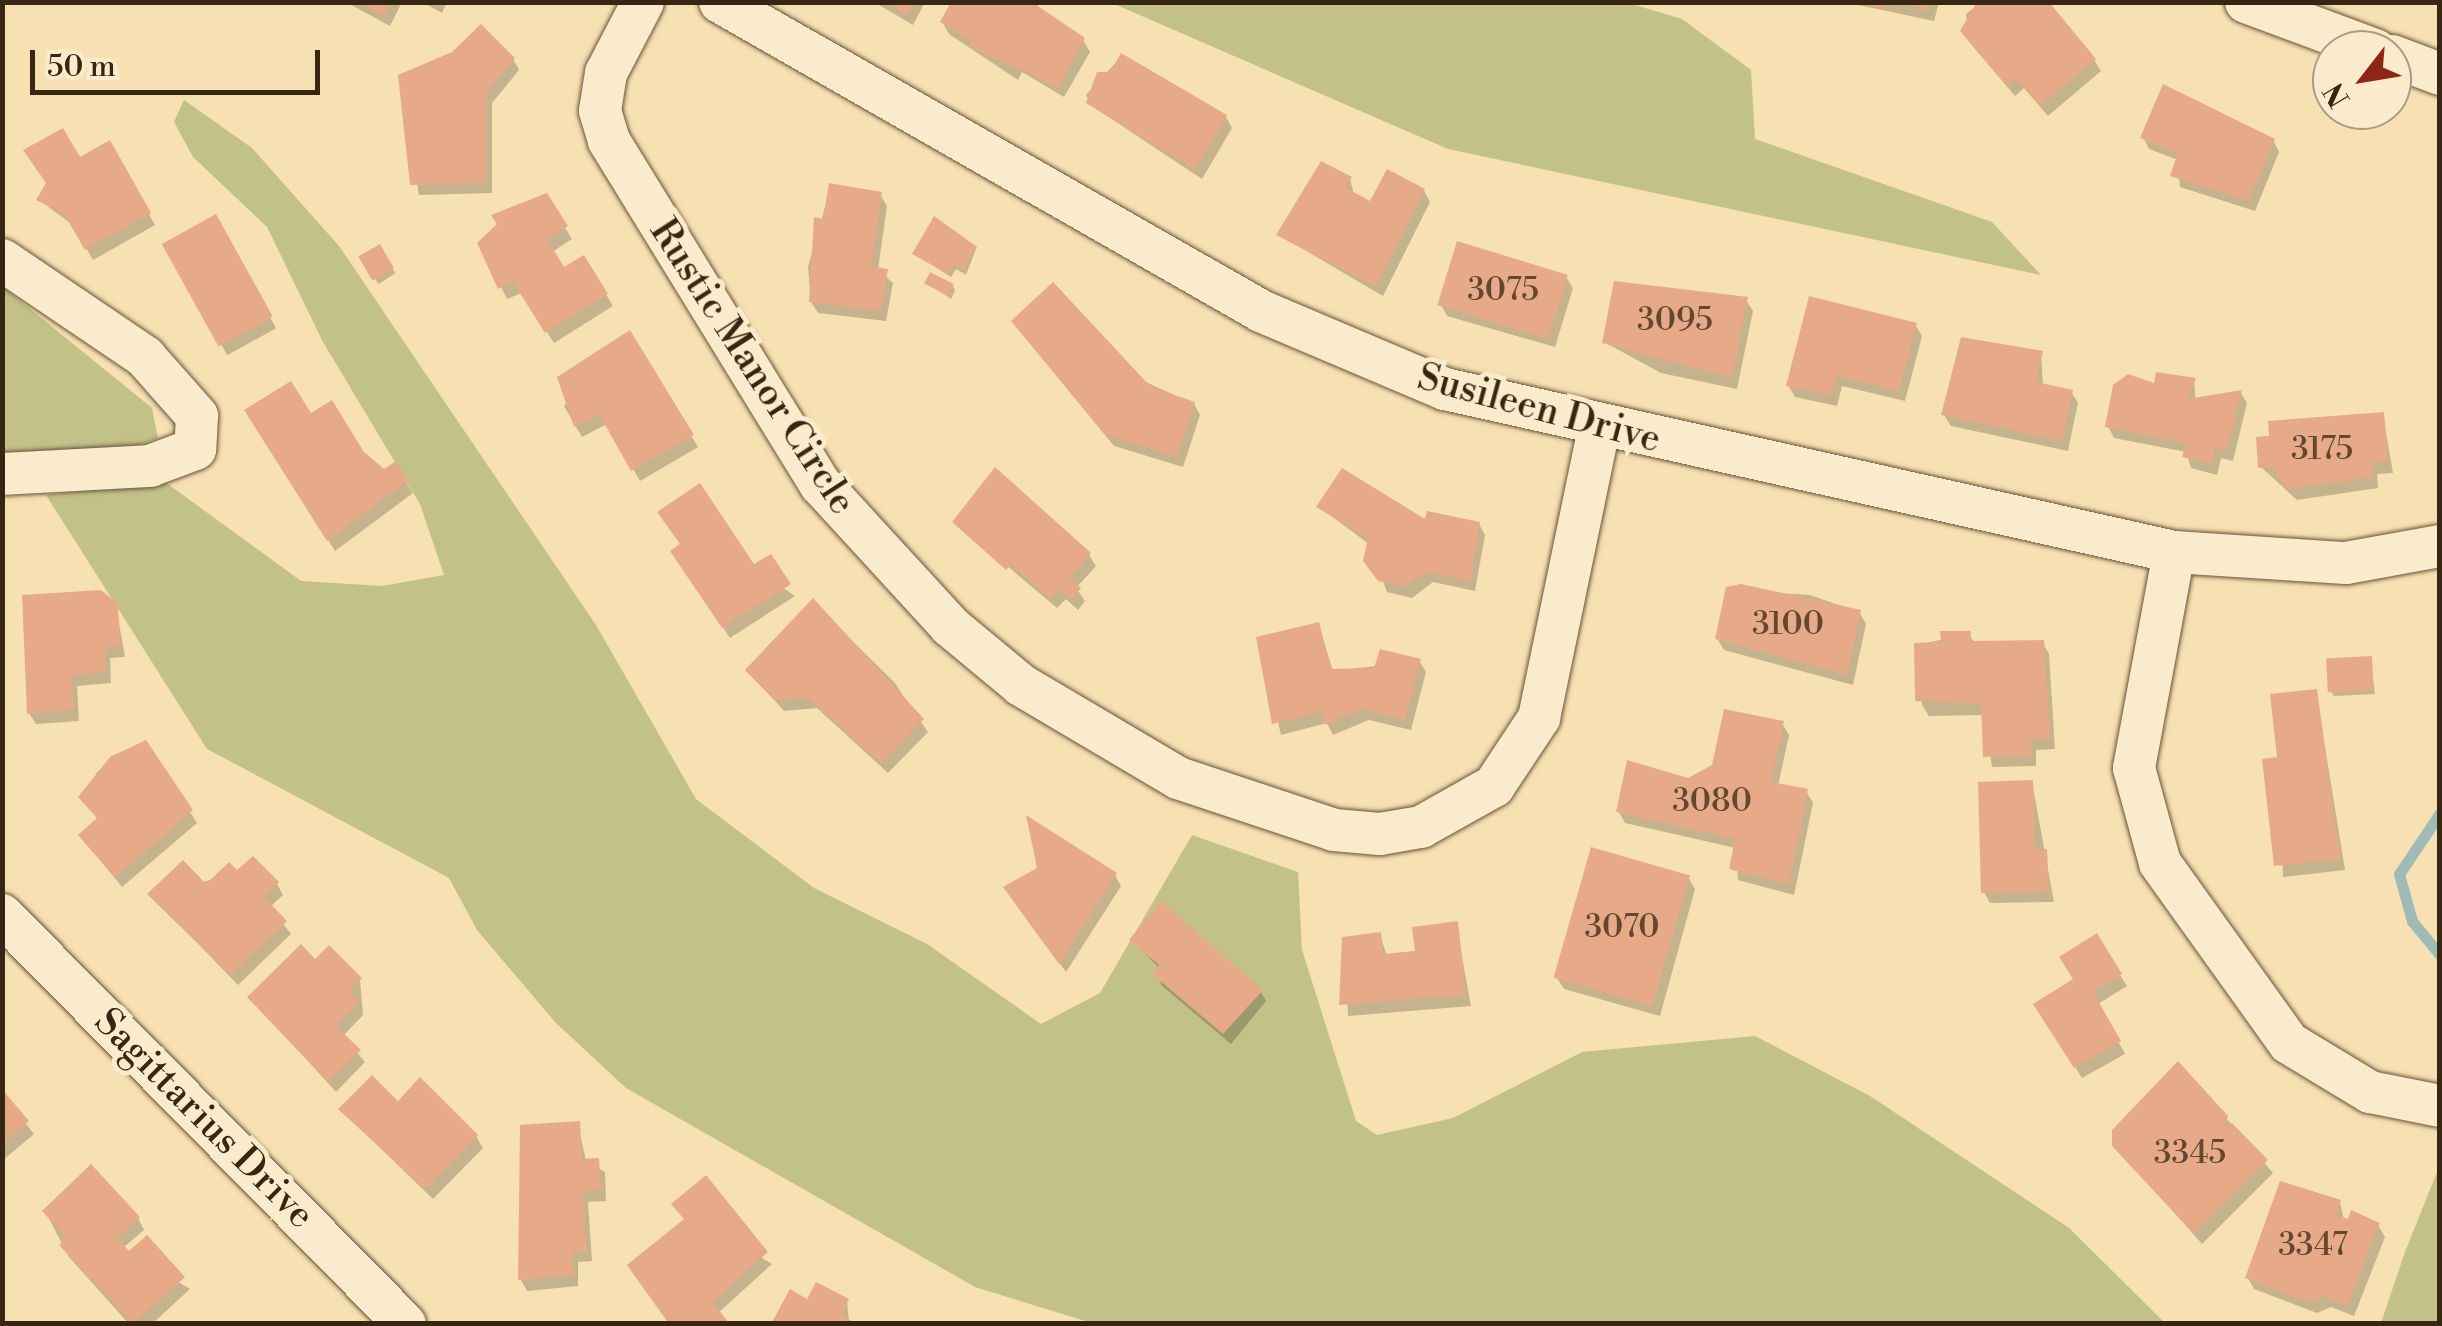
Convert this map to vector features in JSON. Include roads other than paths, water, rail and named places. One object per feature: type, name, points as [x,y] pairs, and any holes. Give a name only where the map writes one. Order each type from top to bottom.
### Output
[{"type":"street","name":"Rustic Manor Circle","points":[[643,2],[606,73],[600,111],[609,141],[820,485],[912,588],[1021,685],[1178,778],[1334,830],[1380,834],[1421,827],[1494,786],[1539,718],[1599,428]]},
{"type":"street","name":"Susileen Drive","points":[[720,2],[1333,346],[1444,388],[1599,428],[2174,552],[2346,563],[2440,546]]},
{"type":"street","points":[[2246,2],[2321,30]]},
{"type":"street","points":[[2412,64],[2440,74]]},
{"type":"street","points":[[2,260],[145,358],[198,416],[195,450],[150,466],[2,474]]},
{"type":"street","points":[[2174,552],[2134,768],[2160,863],[2289,1043],[2370,1092],[2440,1106]]},
{"type":"street","name":"Sagittarius Drive","points":[[2,915],[405,1324]]},
{"type":"waterway","points":[[2440,813],[2399,874],[2412,921],[2440,955]]}]
